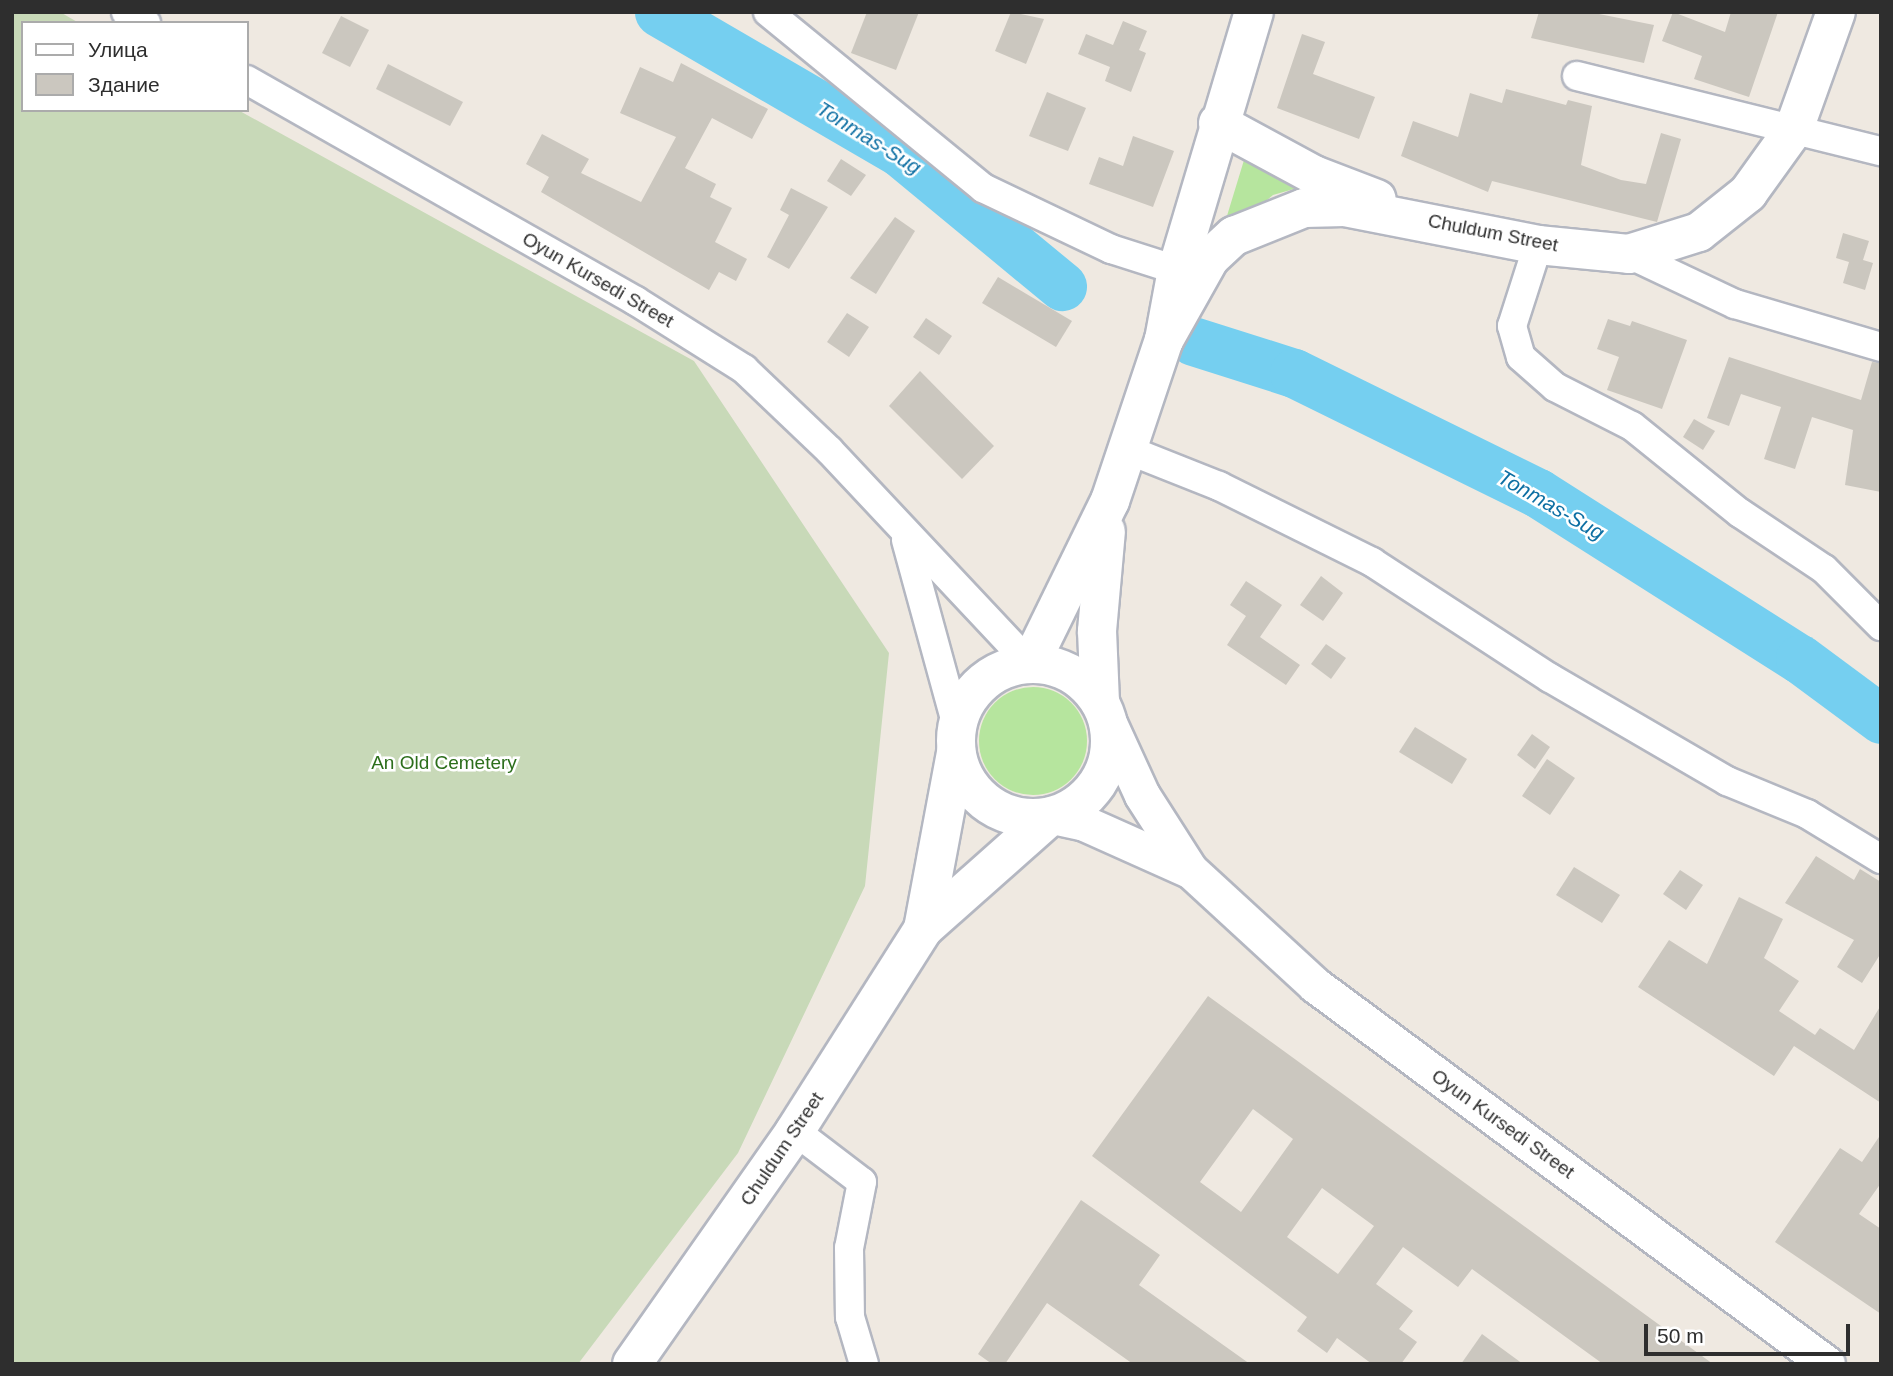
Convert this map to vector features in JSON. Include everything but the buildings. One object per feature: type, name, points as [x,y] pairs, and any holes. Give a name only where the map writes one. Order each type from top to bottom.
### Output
[{"type":"main road","name":"Chuldum Street","points":[[1030,664],[1111,501],[1164,340],[1177,270],[1218,123],[1254,12]]},
{"type":"main road","name":"Chuldum Street","points":[[1164,340],[1210,258],[1234,236],[1266,220],[1304,208],[1345,207],[1432,220],[1538,245],[1629,254],[1699,232],[1748,193],[1794,130],[1836,12]]},
{"type":"main road","points":[[1218,123],[1314,175],[1432,220]]},
{"type":"main road","name":"Chuldum Street","points":[[1104,713],[1097,631],[1111,501]]},
{"type":"main road","points":[[1030,664],[1070,673],[1104,713],[1105,771],[1083,799],[1051,816],[1002,812],[980,798],[964,777],[956,739],[977,687],[995,674],[1030,664]]},
{"type":"main road","name":"Chuldum Street","points":[[923,929],[956,739]]},
{"type":"main road","name":"Chuldum Street","points":[[632,1364],[795,1131],[923,929],[1051,816]]},
{"type":"street","points":[[126,12],[142,21]]},
{"type":"street","points":[[768,12],[801,22],[983,188],[1111,249],[1177,270]]},
{"type":"street","points":[[1577,76],[1881,151]]},
{"type":"street","name":"Oyun Kursedi Street","points":[[248,81],[716,349],[772,393],[905,537],[1030,664]]},
{"type":"street","points":[[1538,245],[1512,326],[1521,357],[1555,387],[1632,426],[1740,513],[1824,569],[1881,626]]},
{"type":"street","points":[[1629,254],[1735,304],[1881,347]]},
{"type":"street","points":[[1128,450],[1219,486],[1372,562],[1550,678],[1727,781],[1807,814],[1881,859]]},
{"type":"street","name":"Oyun Kursedi Street","points":[[905,537],[956,739]]},
{"type":"street","name":"Oyun Kursedi Street","points":[[1104,713],[1142,795],[1190,870],[1315,985],[1827,1364]]},
{"type":"street","name":"Oyun Kursedi Street","points":[[1051,816],[1084,823],[1190,870]]},
{"type":"street","points":[[795,1131],[862,1182],[849,1248],[850,1317],[864,1364]]},
{"type":"green space","name":"An Old Cemetery","points":[[12,12],[60,12],[76,21],[21,21],[21,112],[242,112],[694,361],[889,653],[865,886],[738,1153],[578,1364],[12,1364]]},
{"type":"green space","points":[[1248,147],[1332,178],[1273,195],[1219,242]]},
{"type":"green space","points":[[1033,687],[1054,691],[1071,703],[1083,720],[1087,741],[1083,762],[1071,779],[1054,791],[1033,795],[1012,791],[995,779],[983,762],[979,741],[983,720],[995,703],[1012,691]]},
{"type":"waterway","name":"Tonmas-Sug","points":[[659,12],[901,153],[1062,286]]},
{"type":"waterway","name":"Tonmas-Sug","points":[[1193,341],[1294,373],[1538,493],[1800,659],[1881,719]]}]
